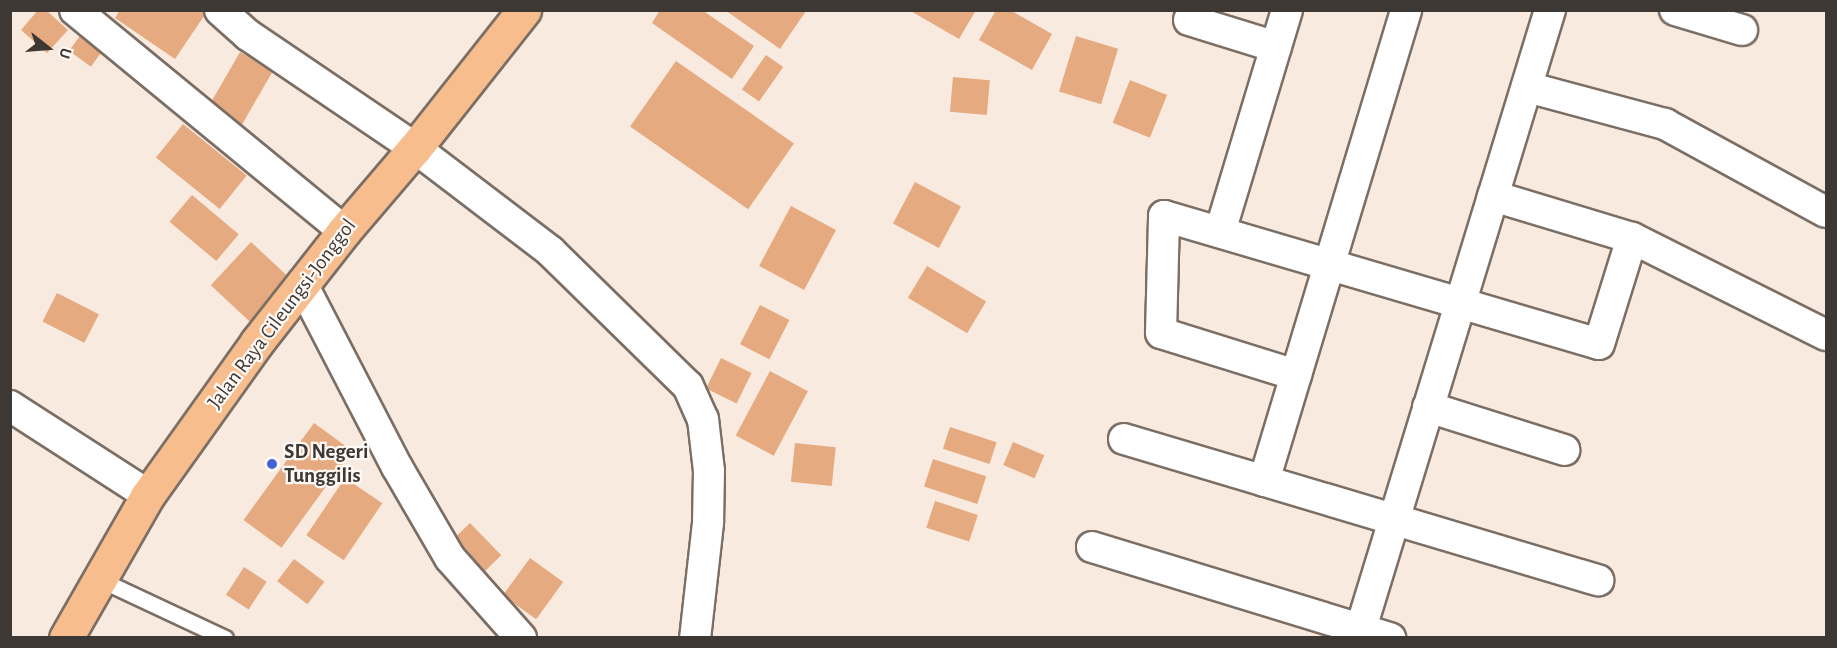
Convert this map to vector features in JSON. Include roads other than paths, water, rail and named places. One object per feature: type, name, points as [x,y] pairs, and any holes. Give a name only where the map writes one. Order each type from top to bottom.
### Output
[{"type":"main road","name":"Jalan Raya Cileungsi-Jonggol","points":[[66,638],[148,495],[257,342],[524,10]]},
{"type":"street","points":[[75,10],[344,231]]},
{"type":"street","points":[[220,10],[248,34],[415,148],[550,251],[688,386],[703,419],[709,471],[708,523],[695,638]]},
{"type":"street","points":[[1220,232],[1287,10]]},
{"type":"street","points":[[1264,481],[1406,10]]},
{"type":"street","points":[[1359,633],[1550,10]]},
{"type":"street","points":[[1677,11],[1742,30]]},
{"type":"street","points":[[1189,20],[1276,47]]},
{"type":"street","points":[[1527,87],[1665,124],[1827,212]]},
{"type":"street","points":[[1493,196],[1632,238],[1827,335]]},
{"type":"street","points":[[1296,375],[1161,333],[1164,216],[1599,344],[1632,238]]},
{"type":"street","points":[[303,284],[397,467],[450,558],[521,638]]},
{"type":"street","points":[[10,406],[148,495]]},
{"type":"street","points":[[1428,407],[1564,450]]},
{"type":"street","points":[[1124,439],[1598,580]]},
{"type":"street","points":[[1092,547],[1359,633],[1390,638]]},
{"type":"lane","points":[[101,579],[225,638]]},
{"type":"place","name":"SD Negeri Tunggilis","points":[[272,464]]}]
